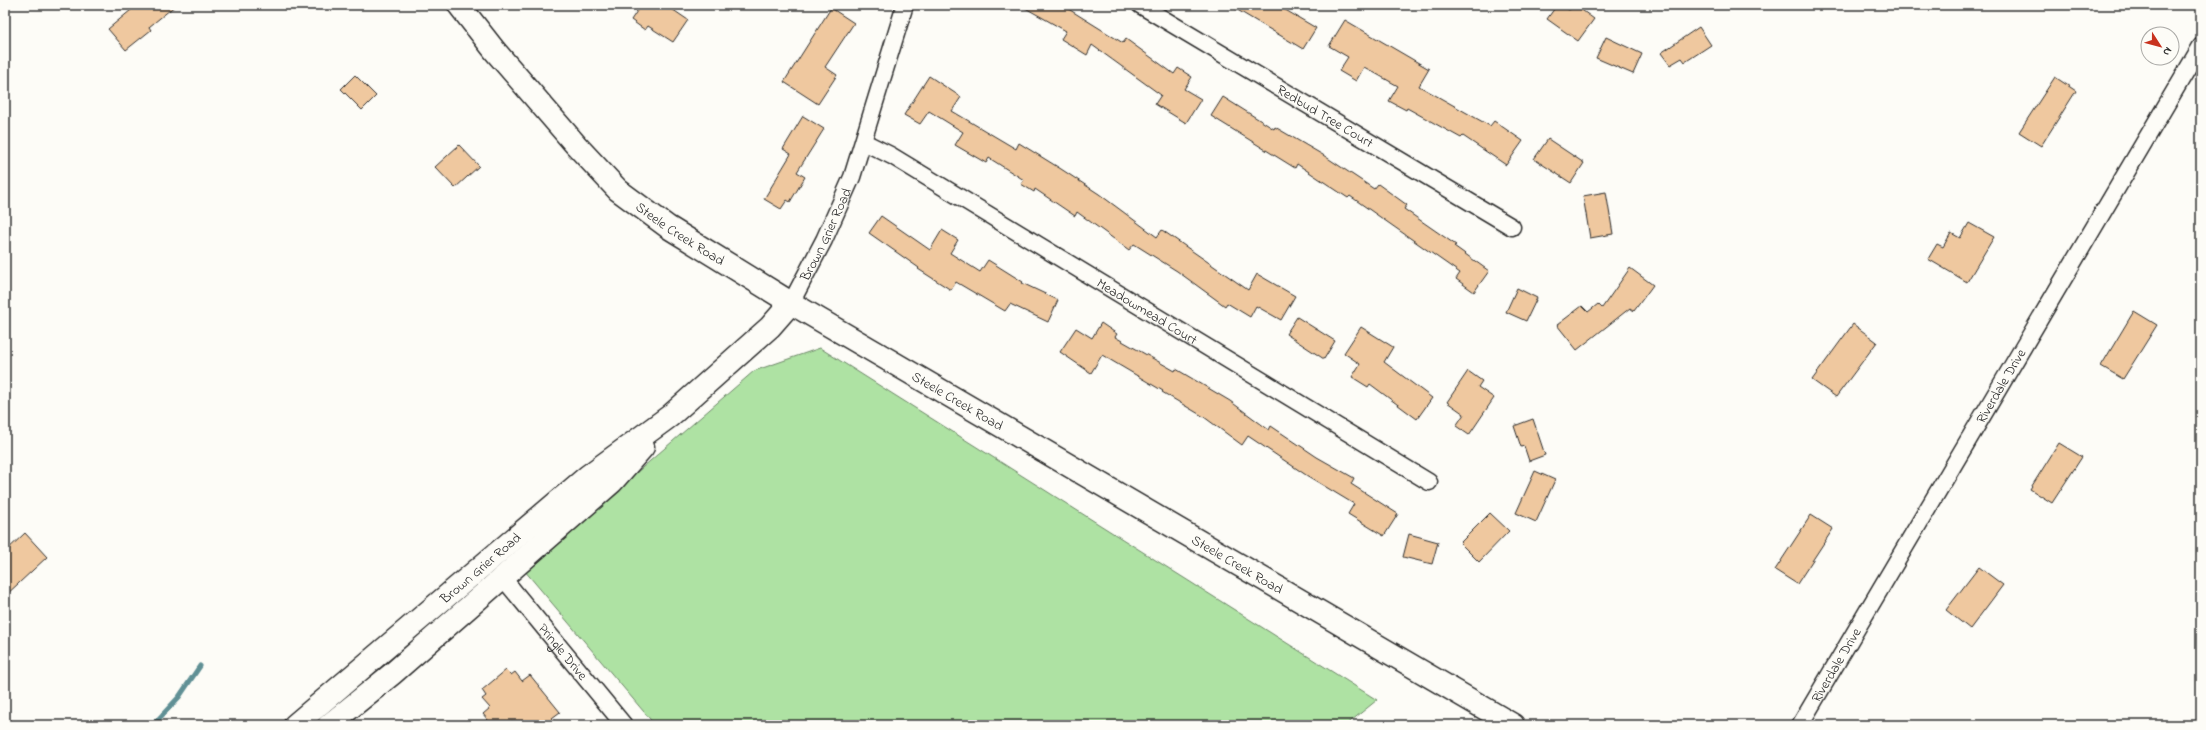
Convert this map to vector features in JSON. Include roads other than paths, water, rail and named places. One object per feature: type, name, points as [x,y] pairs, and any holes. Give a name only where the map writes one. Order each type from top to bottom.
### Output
[{"type":"main road","name":"Steele Creek Road","points":[[460,5],[543,107],[618,190],[668,227],[709,254],[791,303],[1512,725]]},
{"type":"main road","name":"Brown Grier Road","points":[[295,725],[588,476],[670,416],[770,327],[791,303]]},
{"type":"main road","name":"Brown Grier Road","points":[[329,725],[392,674],[612,482],[670,416]]},
{"type":"street","name":"Brown Grier Road","points":[[791,303],[842,201],[864,142],[905,5]]},
{"type":"street","name":"Redbud Tree Court","points":[[1140,5],[1512,227]]},
{"type":"street","name":"Riverdale Drive","points":[[1800,725],[2201,46]]},
{"type":"street","name":"Meadowmead Court","points":[[864,142],[892,156],[1429,482]]},
{"type":"street","name":"Pringle Drive","points":[[503,578],[624,725]]},
{"type":"waterway","points":[[153,725],[179,697],[200,666]]}]
